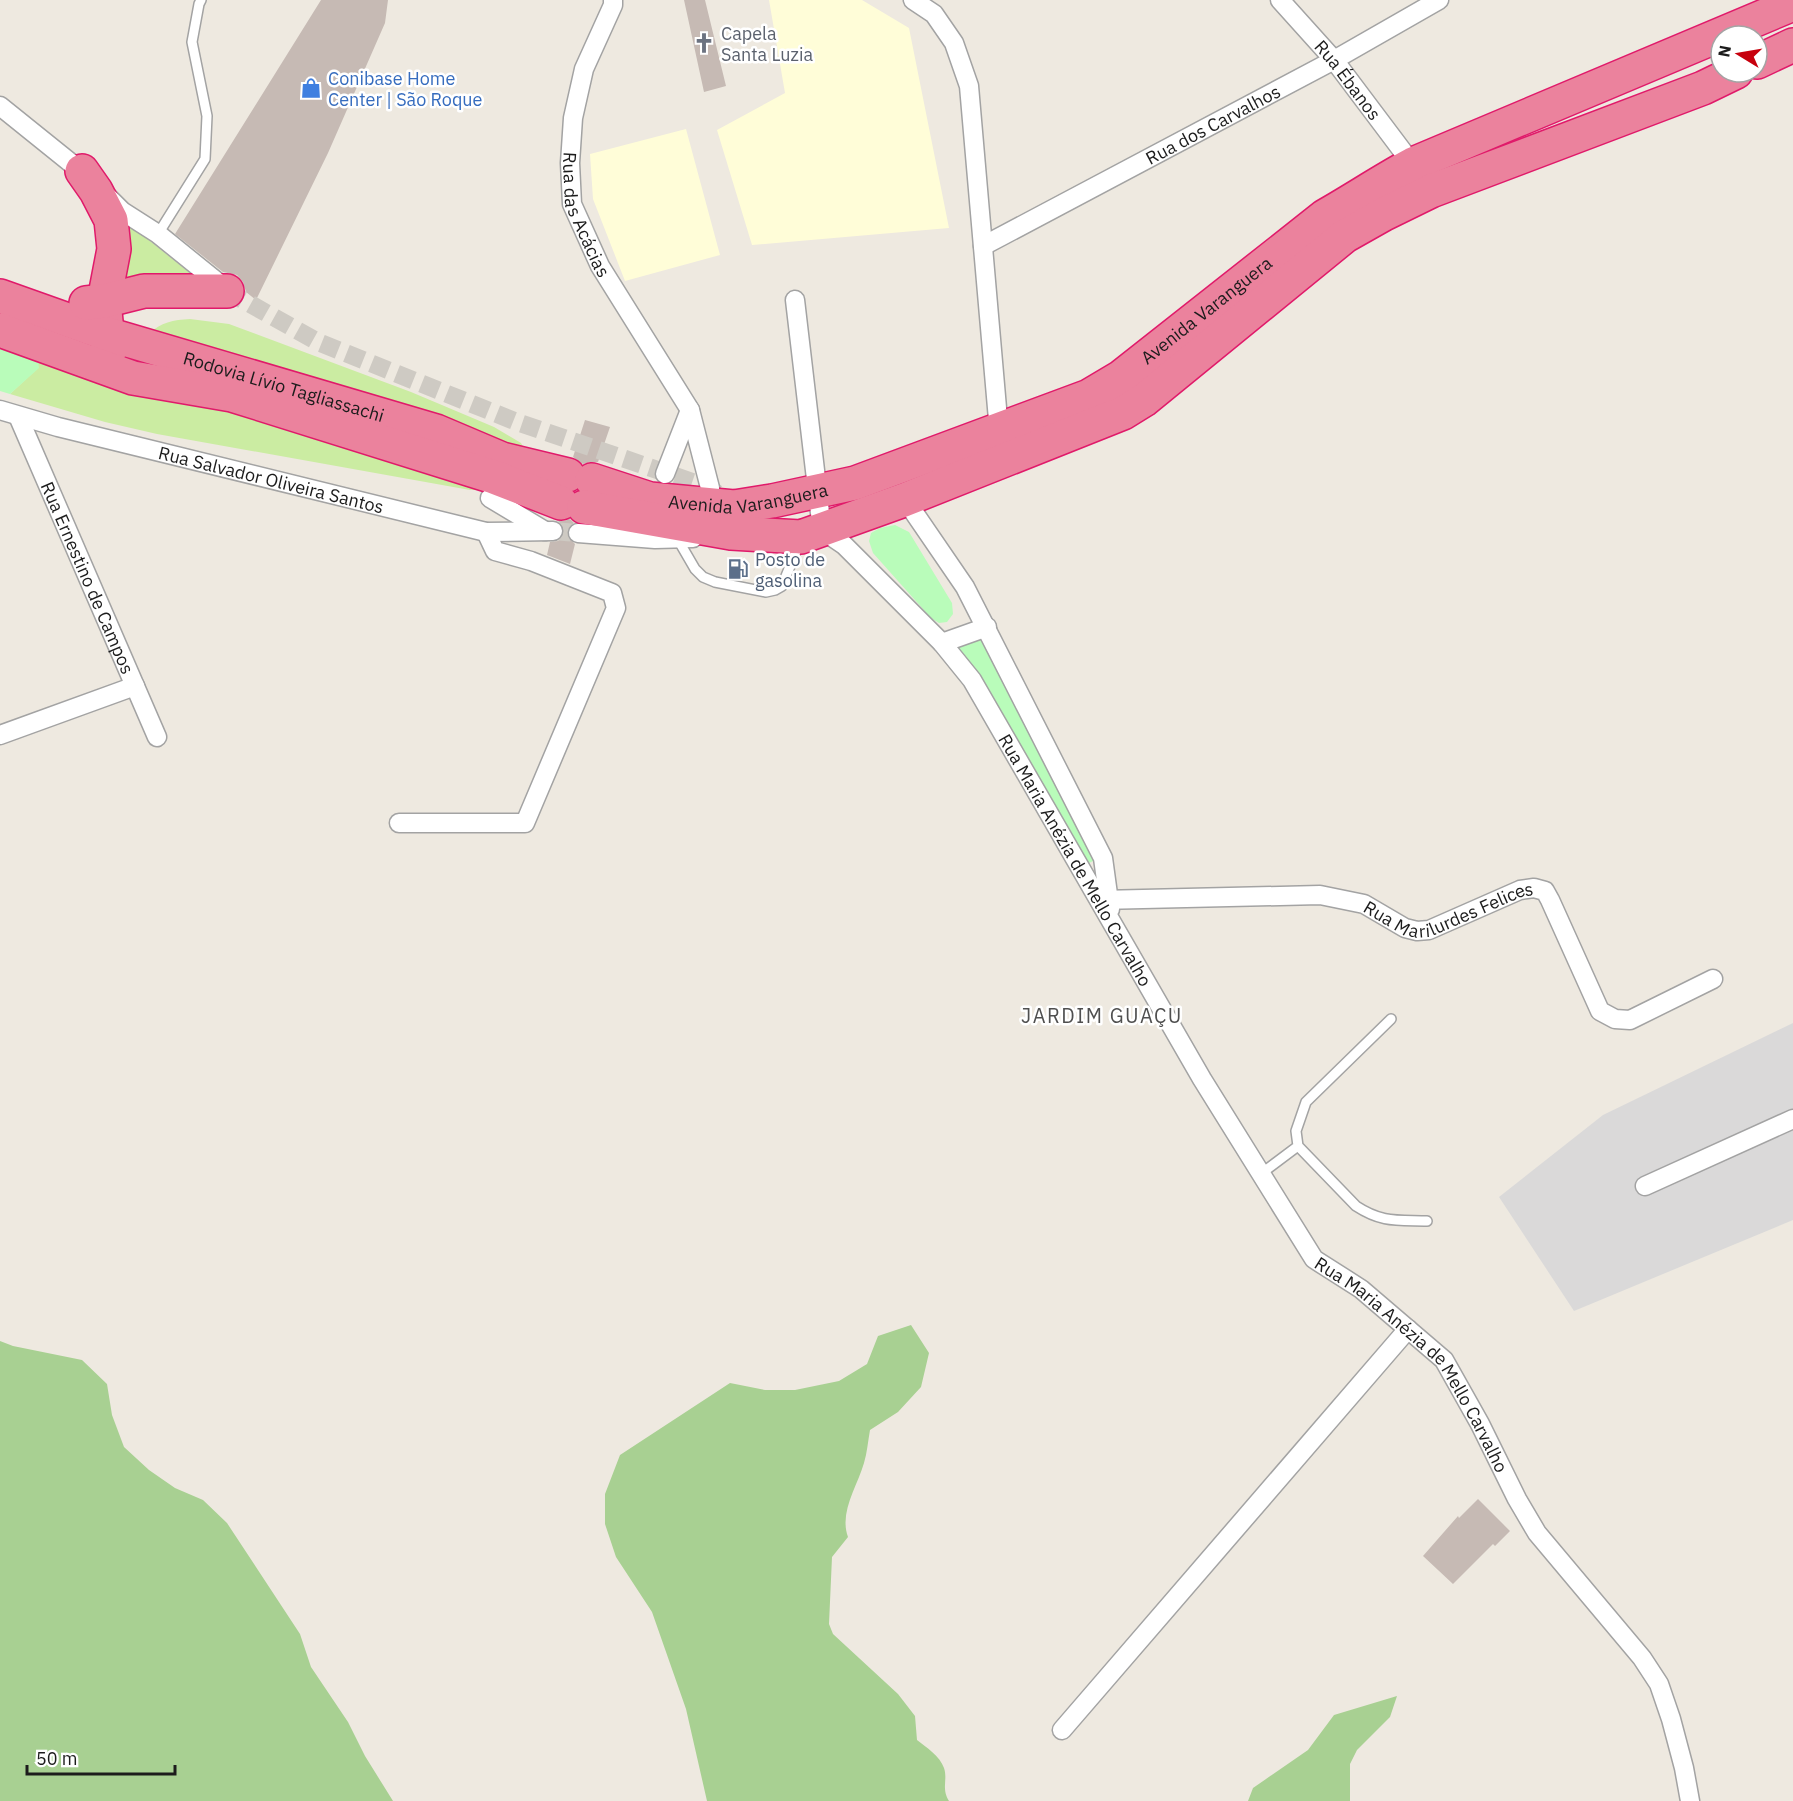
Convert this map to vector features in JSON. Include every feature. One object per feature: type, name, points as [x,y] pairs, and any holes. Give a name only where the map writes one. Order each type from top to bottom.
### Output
[{"type":"highway","name":"Avenida Varanguera","points":[[569,508],[650,499],[734,507],[818,492],[855,483],[1089,396],[1121,377],[1325,216],[1413,164],[1793,4]]},
{"type":"highway","points":[[1769,56],[1793,45]]},
{"type":"highway","name":"Avenida Varanguera","points":[[569,508],[731,533],[812,534],[904,500],[1123,413],[1144,400],[1345,236],[1384,214],[1431,191],[1711,84]]},
{"type":"highway","points":[[82,171],[96,191],[111,220],[114,249],[104,301],[108,350],[114,363],[133,378]]},
{"type":"highway","points":[[41,309],[104,301],[144,291],[227,291]]},
{"type":"highway","name":"Rodovia Lívio Tagliassachi","points":[[0,296],[107,334],[436,431],[502,459],[569,508]]},
{"type":"highway","name":"Rodovia Lívio Tagliassachi","points":[[0,330],[133,378],[232,395],[492,488],[569,508]]},
{"type":"street","name":"Rua das Acácias","points":[[613,0],[614,5],[584,69],[573,118],[570,163],[572,204],[600,266],[690,410],[710,488]]},
{"type":"street","points":[[913,0],[934,14],[954,43],[969,86],[999,431]]},
{"type":"street","name":"Rua Ébanos","points":[[1280,0],[1334,60],[1431,191]]},
{"type":"street","name":"Rua dos Carvalhos","points":[[983,246],[1334,60],[1439,0]]},
{"type":"street","points":[[0,106],[82,171],[122,211],[158,234],[227,291]]},
{"type":"street","points":[[795,300],[818,492],[812,534]]},
{"type":"street","name":"Rua Salvador Oliveira Santos","points":[[0,410],[324,494],[486,532],[569,508],[655,539],[702,538],[731,533]]},
{"type":"street","points":[[665,474],[690,410]]},
{"type":"street","name":"Rua Ernestino de Campos","points":[[18,416],[157,737]]},
{"type":"street","points":[[893,469],[904,500],[964,587],[987,627],[1103,858],[1104,899]]},
{"type":"street","points":[[399,823],[525,823],[616,608],[612,593],[531,561],[495,551],[486,532],[492,488]]},
{"type":"street","name":"Rua Maria Anézia de Mello Carvalho","points":[[812,534],[844,545],[942,644],[972,680],[1104,899],[1111,920],[1202,1079],[1314,1258],[1361,1289],[1444,1360],[1480,1424],[1517,1499],[1538,1533],[1642,1658],[1659,1684],[1684,1768],[1690,1801]]},
{"type":"street","points":[[942,644],[987,627]]},
{"type":"street","points":[[0,735],[135,686]]},
{"type":"street","name":"Rua Marilurdes Felices","points":[[1104,899],[1320,895],[1364,904],[1405,928],[1417,931],[1429,930],[1520,890],[1534,888],[1545,891],[1550,900],[1600,1011],[1615,1019],[1630,1020],[1713,979]]},
{"type":"street","points":[[1645,1186],[1793,1119]]},
{"type":"street","points":[[1062,1730],[1408,1329]]},
{"type":"lane","points":[[158,234],[205,159],[207,116],[192,42],[201,0]]},
{"type":"lane","points":[[677,538],[695,569],[703,577],[715,582],[766,592],[782,586],[812,534]]},
{"type":"lane","points":[[1391,1019],[1306,1102],[1296,1131],[1298,1146],[1356,1206],[1367,1214],[1382,1220],[1427,1221]]},
{"type":"lane","points":[[1262,1173],[1298,1146]]},
{"type":"shaded area","points":[[769,0],[862,0],[909,28],[949,228],[752,245],[717,130],[785,93]]},
{"type":"shaded area","points":[[686,129],[720,255],[625,281],[593,199],[590,154]]},
{"type":"shaded area","points":[[1793,1023],[1793,1220],[1574,1311],[1499,1197],[1603,1115]]},
{"type":"green space","points":[[120,217],[200,281],[120,285]]},
{"type":"green space","points":[[190,319],[229,324],[411,392],[494,427],[521,443],[525,450],[149,334],[168,322]]},
{"type":"green space","points":[[0,340],[37,352],[39,368],[10,394],[0,391]]},
{"type":"green space","points":[[37,352],[470,473],[483,486],[480,490],[470,490],[157,434],[105,422],[10,394],[38,368]]},
{"type":"green space","points":[[895,525],[909,532],[952,603],[953,614],[947,622],[939,623],[931,618],[873,553],[869,541],[871,533],[880,528]]},
{"type":"green space","points":[[981,636],[1093,856],[1093,861],[1089,863],[1085,860],[985,683],[957,647]]},
{"type":"green space","points":[[911,1325],[929,1353],[921,1387],[898,1412],[870,1430],[864,1463],[847,1509],[848,1537],[832,1557],[829,1624],[833,1634],[898,1694],[915,1716],[917,1740],[936,1756],[944,1768],[945,1792],[949,1801],[707,1801],[686,1709],[652,1612],[616,1557],[605,1524],[605,1494],[620,1455],[730,1383],[765,1390],[795,1390],[839,1381],[867,1364],[878,1336]]},
{"type":"green space","points":[[0,1341],[13,1346],[82,1360],[107,1384],[112,1415],[124,1447],[149,1470],[175,1488],[203,1500],[227,1523],[300,1634],[311,1667],[348,1722],[365,1756],[393,1801],[0,1801]]},
{"type":"green space","points":[[1397,1696],[1390,1717],[1357,1750],[1350,1764],[1350,1801],[1248,1801],[1253,1788],[1308,1750],[1334,1715]]},
{"type":"building","name":"Conibase Home Center | São Roque","points":[[321,0],[388,0],[385,23],[328,153],[256,300],[246,292],[243,282],[237,275],[223,272],[175,234]]},
{"type":"building","name":"Capela Santa Luzia","points":[[684,0],[705,0],[726,86],[704,92]]},
{"type":"building","points":[[585,420],[610,427],[598,462],[583,464],[573,457]]},
{"type":"building","points":[[570,519],[574,523],[568,527],[568,537],[575,544],[570,564],[547,555],[550,542],[558,541],[563,536],[563,526],[558,521]]},
{"type":"building","points":[[1478,1499],[1510,1531],[1495,1546],[1493,1544],[1453,1584],[1423,1556],[1458,1516],[1459,1518]]},
{"type":"tunnel","points":[[227,291],[318,342],[517,422],[710,488],[721,497]]},
{"type":"tunnel","points":[[553,531],[578,533]]},
{"type":"place","name":"Capela Santa Luzia","points":[[704,43]]},
{"type":"place","name":"Conibase Home Center | São Roque","points":[[311,88]]},
{"type":"place","name":"Posto de gasolina","points":[[738,569]]},
{"type":"district","name":"JARDIM GUAÇU","points":[[1102,1015]]}]
